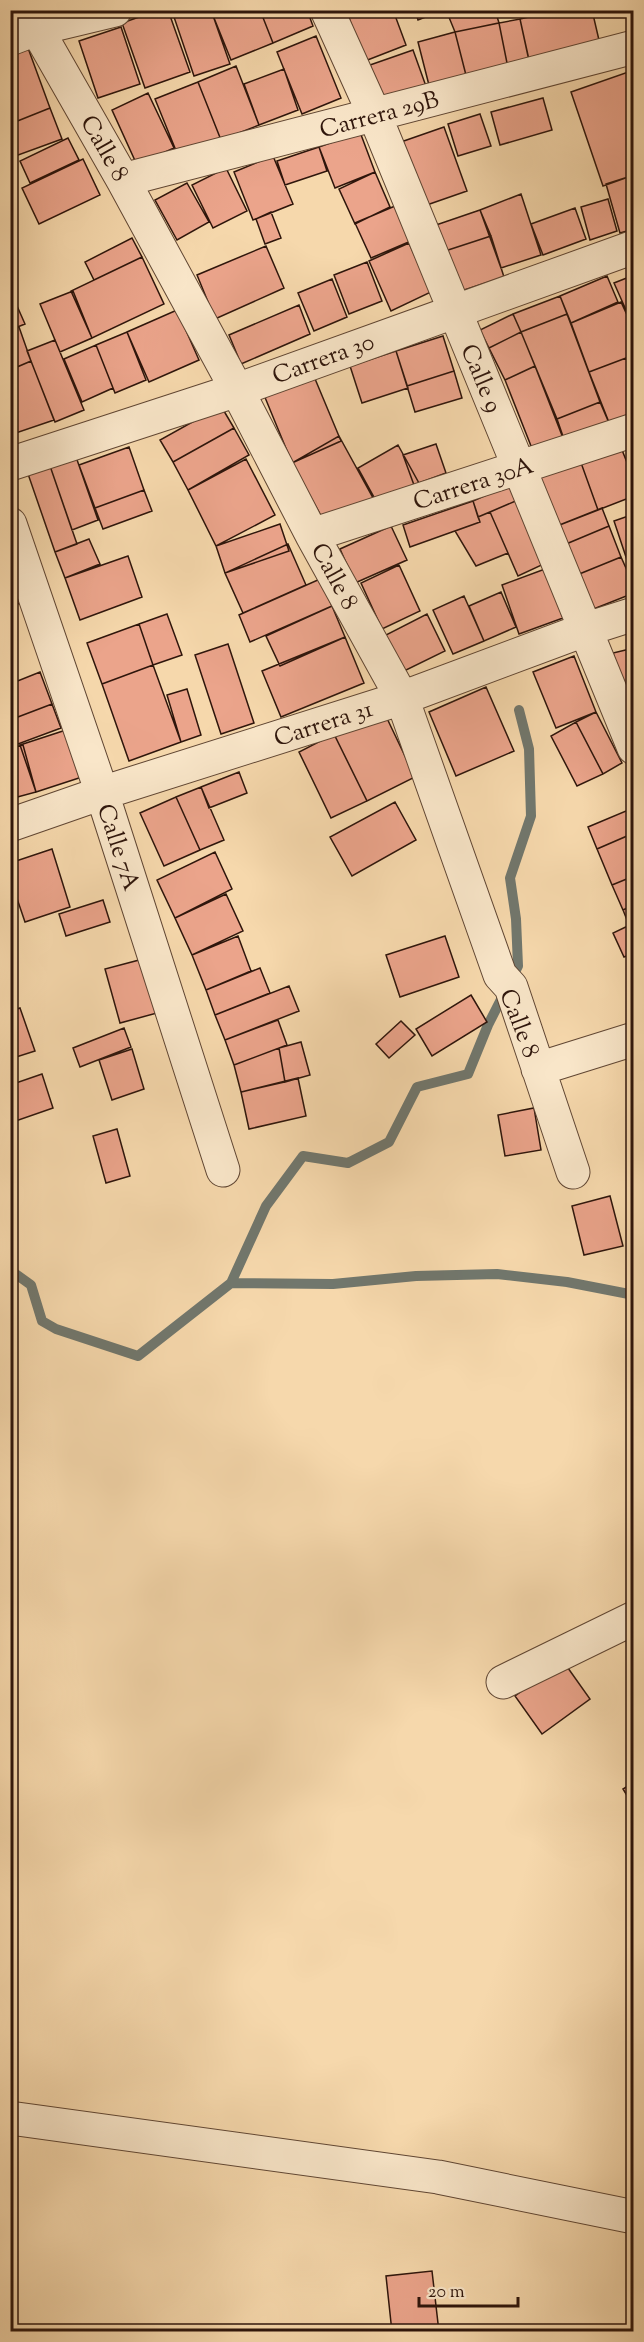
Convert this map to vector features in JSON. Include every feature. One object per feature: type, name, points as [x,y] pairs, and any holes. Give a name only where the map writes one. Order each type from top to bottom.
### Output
[{"type":"street","points":[[24,26],[115,10]]},
{"type":"street","name":"Calle 9","points":[[327,10],[375,116],[633,748]]},
{"type":"street","name":"Calle 8","points":[[24,26],[123,180],[237,390],[312,535],[402,698],[538,1069],[573,1172]]},
{"type":"street","name":"Carrera 29B","points":[[123,180],[633,47]]},
{"type":"street","name":"Carrera 30","points":[[10,464],[237,390],[633,247]]},
{"type":"street","name":"Carrera 30A","points":[[312,535],[633,430]]},
{"type":"street","name":"Calle 7A","points":[[10,524],[102,794],[223,1170]]},
{"type":"street","name":"Carrera 31","points":[[10,825],[402,698],[633,614]]},
{"type":"street","points":[[538,1069],[633,1039]]},
{"type":"street","points":[[503,1682],[633,1618]]},
{"type":"street","points":[[10,2118],[438,2177],[633,2217]]},
{"type":"building","points":[[159,10],[168,10],[190,72],[145,88],[122,23]]},
{"type":"building","points":[[192,10],[211,10],[230,64],[194,76],[174,17]]},
{"type":"building","points":[[219,10],[260,10],[273,43],[231,60],[212,13]]},
{"type":"building","points":[[260,10],[307,10],[313,26],[273,43]]},
{"type":"building","points":[[346,10],[393,10],[406,45],[365,61]]},
{"type":"building","points":[[415,10],[441,10],[441,11],[418,20]]},
{"type":"building","points":[[446,10],[495,10],[499,23],[455,32]]},
{"type":"building","points":[[533,10],[557,10],[534,16]]},
{"type":"building","points":[[559,10],[592,10],[602,53],[531,70],[520,19]]},
{"type":"building","points":[[520,19],[531,69],[509,73],[499,23]]},
{"type":"building","points":[[499,23],[509,73],[468,83],[455,32]]},
{"type":"building","points":[[121,27],[140,84],[98,98],[79,41]]},
{"type":"building","points":[[455,32],[468,83],[431,93],[418,42]]},
{"type":"building","points":[[316,36],[341,98],[302,114],[277,52]]},
{"type":"building","points":[[28,48],[50,108],[10,124],[10,55]]},
{"type":"building","points":[[413,50],[427,89],[383,104],[370,65]]},
{"type":"building","points":[[236,66],[259,125],[221,140],[198,82]]},
{"type":"building","points":[[284,69],[298,110],[259,125],[244,84]]},
{"type":"building","points":[[634,70],[634,175],[603,186],[571,92]]},
{"type":"building","points":[[198,82],[221,140],[179,158],[155,99]]},
{"type":"building","points":[[148,93],[174,148],[137,165],[112,110]]},
{"type":"building","points":[[543,98],[552,130],[500,145],[491,112]]},
{"type":"building","points":[[50,108],[62,139],[10,158],[10,124]]},
{"type":"building","points":[[480,114],[491,146],[458,156],[448,124]]},
{"type":"building","points":[[444,127],[467,191],[421,207],[398,143]]},
{"type":"building","points":[[360,132],[375,172],[335,188],[319,147]]},
{"type":"building","points":[[68,138],[79,160],[30,183],[20,161]]},
{"type":"building","points":[[319,147],[327,171],[285,185],[277,161]]},
{"type":"building","points":[[273,156],[293,204],[253,220],[234,172]]},
{"type":"building","points":[[83,159],[100,195],[39,224],[22,188]]},
{"type":"building","points":[[226,168],[247,211],[213,228],[192,185]]},
{"type":"building","points":[[375,172],[390,207],[355,224],[339,189]]},
{"type":"building","points":[[634,175],[634,229],[620,233],[606,184]]},
{"type":"building","points":[[187,183],[209,222],[177,240],[155,200]]},
{"type":"building","points":[[521,194],[541,255],[501,268],[480,210]]},
{"type":"building","points":[[608,199],[617,231],[590,240],[581,207]]},
{"type":"building","points":[[395,206],[411,241],[371,258],[355,223]]},
{"type":"building","points":[[575,208],[586,239],[543,255],[531,224]]},
{"type":"building","points":[[480,210],[491,236],[442,252],[436,225]]},
{"type":"building","points":[[271,212],[281,238],[265,244],[256,219]]},
{"type":"building","points":[[491,236],[504,277],[455,293],[442,252]]},
{"type":"building","points":[[132,238],[142,257],[94,280],[85,262]]},
{"type":"building","points":[[409,243],[431,292],[391,311],[369,261]]},
{"type":"building","points":[[266,246],[284,288],[215,319],[197,275]]},
{"type":"building","points":[[142,257],[164,304],[92,338],[71,291]]},
{"type":"building","points":[[367,262],[382,301],[349,314],[334,275]]},
{"type":"building","points":[[634,275],[634,328],[614,283]]},
{"type":"building","points":[[607,276],[618,302],[571,323],[560,296]]},
{"type":"building","points":[[332,279],[347,317],[314,331],[298,293]]},
{"type":"building","points":[[10,290],[25,324],[10,330]]},
{"type":"building","points":[[73,291],[92,338],[60,352],[40,304]]},
{"type":"building","points":[[560,296],[567,314],[521,332],[513,314]]},
{"type":"building","points":[[621,302],[634,330],[634,355],[589,372],[571,323]]},
{"type":"building","points":[[299,305],[310,334],[241,364],[229,335]]},
{"type":"building","points":[[177,310],[199,360],[149,382],[127,332]]},
{"type":"building","points":[[513,314],[521,332],[489,348],[480,330]]},
{"type":"building","points":[[567,314],[600,402],[557,419],[521,332]]},
{"type":"building","points":[[19,327],[31,361],[10,370],[10,330]]},
{"type":"building","points":[[127,332],[146,380],[115,393],[96,345]]},
{"type":"building","points":[[521,332],[535,366],[505,380],[489,348]]},
{"type":"building","points":[[443,336],[454,371],[407,386],[396,351]]},
{"type":"building","points":[[55,340],[84,410],[55,422],[27,351]]},
{"type":"building","points":[[96,345],[113,388],[82,402],[64,359]]},
{"type":"building","points":[[396,351],[408,388],[362,403],[350,366]]},
{"type":"building","points":[[634,355],[634,379],[626,358]]},
{"type":"building","points":[[626,358],[634,379],[634,422],[612,430],[589,372]]},
{"type":"building","points":[[31,361],[54,420],[10,435],[10,370]]},
{"type":"building","points":[[535,366],[563,438],[533,451],[505,380]]},
{"type":"building","points":[[454,371],[462,398],[415,412],[407,386]]},
{"type":"building","points":[[313,374],[341,441],[292,463],[264,395]]},
{"type":"building","points":[[600,402],[612,430],[566,445],[557,419]]},
{"type":"building","points":[[221,406],[234,428],[173,462],[160,440]]},
{"type":"building","points":[[234,428],[249,455],[188,490],[173,462]]},
{"type":"building","points":[[339,436],[373,498],[326,525],[292,463]]},
{"type":"building","points":[[436,444],[446,473],[414,485],[403,455]]},
{"type":"building","points":[[398,445],[420,485],[380,508],[358,468]]},
{"type":"building","points":[[620,445],[634,480],[634,496],[598,510],[580,460]]},
{"type":"building","points":[[129,447],[144,490],[95,508],[79,465]]},
{"type":"building","points":[[75,454],[98,520],[72,530],[49,463]]},
{"type":"building","points":[[246,459],[275,515],[216,546],[188,490]]},
{"type":"building","points":[[580,460],[598,510],[552,528],[533,479]]},
{"type":"building","points":[[49,463],[77,544],[55,552],[27,471]]},
{"type":"building","points":[[511,484],[518,500],[478,517],[473,501]]},
{"type":"building","points":[[144,490],[152,511],[103,529],[95,508]]},
{"type":"building","points":[[518,500],[546,563],[518,576],[490,512]]},
{"type":"building","points":[[473,501],[480,522],[410,547],[403,525]]},
{"type":"building","points":[[602,508],[609,526],[559,547],[552,528]]},
{"type":"building","points":[[490,512],[508,553],[476,566],[455,531],[480,522],[478,517]]},
{"type":"building","points":[[634,514],[634,581],[614,521]]},
{"type":"building","points":[[280,524],[289,551],[225,573],[216,546]]},
{"type":"building","points":[[391,526],[407,560],[355,583],[340,549]]},
{"type":"building","points":[[609,526],[621,557],[572,577],[559,547]]},
{"type":"building","points":[[89,539],[100,564],[65,578],[55,552]]},
{"type":"building","points":[[288,544],[306,585],[243,613],[225,573]]},
{"type":"building","points":[[128,556],[142,597],[80,620],[65,578]]},
{"type":"building","points":[[621,557],[634,586],[634,593],[586,612],[572,577]]},
{"type":"building","points":[[399,565],[420,611],[382,629],[361,583]]},
{"type":"building","points":[[545,569],[563,618],[519,634],[502,585]]},
{"type":"building","points":[[10,574],[21,603],[10,606]]},
{"type":"building","points":[[320,579],[332,606],[250,642],[239,615]]},
{"type":"building","points":[[501,592],[516,627],[484,641],[469,606]]},
{"type":"building","points":[[464,596],[484,641],[453,654],[433,610]]},
{"type":"building","points":[[332,606],[345,637],[280,666],[266,636]]},
{"type":"building","points":[[167,614],[182,655],[153,665],[139,624]]},
{"type":"building","points":[[427,614],[445,651],[400,673],[382,637]]},
{"type":"building","points":[[139,624],[153,665],[102,684],[87,643]]},
{"type":"building","points":[[345,637],[364,683],[281,717],[262,671]]},
{"type":"building","points":[[228,644],[254,723],[221,734],[195,655]]},
{"type":"building","points":[[634,648],[634,691],[625,693],[613,653]]},
{"type":"building","points":[[574,656],[596,712],[556,728],[533,672]]},
{"type":"building","points":[[153,665],[181,742],[129,761],[102,684]]},
{"type":"building","points":[[40,672],[52,704],[10,720],[10,684]]},
{"type":"building","points":[[486,687],[514,751],[456,776],[429,712]]},
{"type":"building","points":[[187,689],[201,735],[181,742],[167,695]]},
{"type":"building","points":[[52,704],[61,728],[10,747],[10,720]]},
{"type":"building","points":[[383,710],[415,777],[367,801],[334,734]]},
{"type":"building","points":[[596,712],[622,763],[603,774],[576,722]]},
{"type":"building","points":[[576,722],[603,774],[577,786],[551,736]]},
{"type":"building","points":[[66,730],[82,777],[36,792],[20,745]]},
{"type":"building","points":[[334,734],[367,801],[331,818],[299,752]]},
{"type":"building","points":[[23,745],[36,792],[10,799],[10,748]]},
{"type":"building","points":[[239,772],[247,793],[209,808],[201,787]]},
{"type":"building","points":[[201,787],[224,840],[200,850],[176,797]]},
{"type":"building","points":[[176,797],[200,850],[164,866],[140,813]]},
{"type":"building","points":[[395,802],[416,840],[352,876],[330,837]]},
{"type":"building","points":[[633,808],[634,833],[597,849],[588,827]]},
{"type":"building","points":[[634,833],[634,876],[612,885],[597,849]]},
{"type":"building","points":[[52,849],[70,907],[25,922],[10,878],[10,863]]},
{"type":"building","points":[[215,852],[232,889],[175,918],[157,880]]},
{"type":"building","points":[[634,876],[634,905],[623,910],[612,885]]},
{"type":"building","points":[[10,880],[18,902],[10,905]]},
{"type":"building","points":[[226,894],[243,931],[192,955],[175,918]]},
{"type":"building","points":[[103,900],[110,922],[66,936],[59,914]]},
{"type":"building","points":[[634,905],[634,923],[629,925],[623,910]]},
{"type":"building","points":[[634,923],[634,953],[624,957],[613,933]]},
{"type":"building","points":[[238,936],[251,971],[206,990],[192,955]]},
{"type":"building","points":[[445,936],[459,977],[400,997],[386,955]]},
{"type":"building","points":[[143,959],[157,1013],[120,1023],[105,969]]},
{"type":"building","points":[[260,968],[270,993],[215,1015],[206,990]]},
{"type":"building","points":[[289,986],[299,1011],[225,1040],[215,1015]]},
{"type":"building","points":[[471,995],[487,1022],[432,1056],[416,1029]]},
{"type":"building","points":[[20,1008],[35,1051],[10,1059],[10,1011]]},
{"type":"building","points":[[278,1020],[287,1045],[234,1065],[225,1040]]},
{"type":"building","points":[[401,1021],[415,1035],[389,1058],[376,1044]]},
{"type":"building","points":[[124,1028],[131,1047],[80,1067],[73,1048]]},
{"type":"building","points":[[301,1042],[310,1075],[285,1082],[279,1048]]},
{"type":"building","points":[[279,1048],[285,1082],[241,1092],[234,1065]]},
{"type":"building","points":[[132,1049],[144,1089],[112,1100],[99,1060]]},
{"type":"building","points":[[42,1074],[53,1108],[10,1123],[10,1085]]},
{"type":"building","points":[[298,1078],[306,1116],[249,1129],[241,1092]]},
{"type":"building","points":[[534,1108],[541,1150],[505,1156],[498,1115]]},
{"type":"building","points":[[117,1129],[130,1176],[106,1183],[93,1136]]},
{"type":"building","points":[[610,1196],[623,1246],[584,1255],[572,1206]]},
{"type":"building","points":[[563,1661],[590,1699],[542,1734],[515,1696]]},
{"type":"building","points":[[634,1782],[634,1807],[623,1789]]},
{"type":"building","points":[[432,2271],[439,2332],[392,2332],[386,2276]]},
{"type":"waterway","points":[[231,1283],[266,1206],[303,1156],[348,1163],[389,1142],[417,1087],[468,1074],[488,1025],[518,966],[516,919],[510,878],[531,816],[529,749],[519,710]]},
{"type":"waterway","points":[[10,1270],[31,1285],[42,1321],[56,1329],[138,1356],[231,1283],[333,1284],[416,1276],[497,1274],[567,1282],[634,1295]]}]
